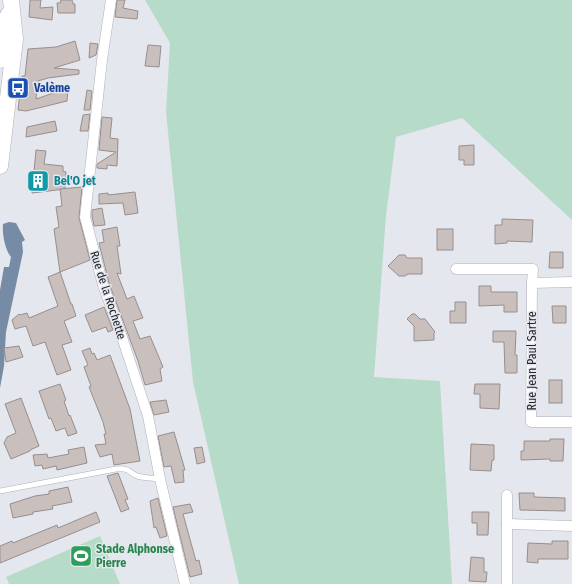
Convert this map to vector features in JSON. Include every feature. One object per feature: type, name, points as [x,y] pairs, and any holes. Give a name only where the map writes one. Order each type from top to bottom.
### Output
[{"type":"main road","points":[[0,60],[10,3]]},
{"type":"main road","points":[[0,166],[15,38],[10,3]]},
{"type":"street","name":"Rue de la Rochette","points":[[110,0],[85,217],[103,285],[148,416],[160,479],[185,584]]},
{"type":"street","name":"Rue Jean Paul Sartre","points":[[456,270],[533,269],[531,422],[572,422]]},
{"type":"street","points":[[532,283],[572,282]]},
{"type":"street","points":[[507,495],[507,584]]},
{"type":"street","points":[[507,524],[572,526]]},
{"type":"lane","points":[[0,491],[124,468],[130,470],[135,475],[160,479]]},
{"type":"green space","points":[[145,0],[572,0],[572,220],[462,118],[396,137],[386,216],[374,377],[440,381],[452,584],[239,584],[193,382],[166,112],[170,43]]},
{"type":"green space","name":"Stade Alphonse Pierre","points":[[100,536],[120,584],[9,584],[6,577]]},
{"type":"water","points":[[9,222],[16,223],[25,240],[22,242],[23,252],[6,332],[4,366],[0,388],[0,290],[4,267],[9,267],[11,257],[4,242],[3,224]]},
{"type":"building","points":[[30,0],[41,0],[40,8],[53,7],[52,20],[29,17]]},
{"type":"building","points":[[61,0],[72,0],[73,4],[75,4],[75,13],[58,13],[57,3],[60,3]]},
{"type":"building","points":[[117,0],[125,0],[123,8],[138,11],[137,19],[115,17]]},
{"type":"building","points":[[75,41],[80,60],[54,68],[79,70],[79,74],[48,78],[38,81],[36,99],[68,88],[67,101],[26,111],[18,110],[22,76],[25,76],[28,49],[56,47]]},
{"type":"building","points":[[90,43],[98,44],[96,55],[89,58]]},
{"type":"building","points":[[148,45],[161,46],[159,67],[145,66]]},
{"type":"building","points":[[87,90],[92,91],[90,110],[84,110]]},
{"type":"building","points":[[90,114],[88,131],[80,131],[83,115]]},
{"type":"building","points":[[102,117],[112,118],[110,138],[118,139],[117,166],[107,165],[107,169],[97,168],[97,164],[116,152],[99,150]]},
{"type":"building","points":[[55,121],[57,131],[26,137],[27,127]]},
{"type":"building","points":[[474,145],[474,165],[464,165],[464,160],[459,160],[459,146]]},
{"type":"building","points":[[36,150],[46,151],[44,164],[63,166],[63,171],[66,172],[65,189],[32,193]]},
{"type":"building","points":[[82,187],[79,218],[90,260],[60,272],[54,229],[59,227],[56,207],[62,206],[60,189]]},
{"type":"building","points":[[135,192],[138,213],[125,215],[123,203],[99,204],[99,194],[108,193],[108,195]]},
{"type":"building","points":[[102,208],[105,225],[94,226],[92,210]]},
{"type":"building","points":[[502,219],[533,220],[532,242],[507,241],[507,243],[495,244],[495,225],[502,225]]},
{"type":"building","points":[[117,227],[120,246],[117,246],[121,274],[117,273],[127,299],[134,296],[143,318],[133,321],[140,339],[150,336],[163,367],[160,369],[162,381],[145,385],[138,361],[109,283],[99,243],[104,242],[102,230]]},
{"type":"building","points":[[437,229],[453,229],[453,250],[437,250]]},
{"type":"building","points":[[550,252],[563,252],[563,268],[549,268]]},
{"type":"building","points":[[399,255],[405,255],[407,258],[422,258],[422,274],[408,274],[405,276],[399,276],[388,266]]},
{"type":"building","points":[[60,272],[76,316],[64,321],[72,342],[62,345],[71,370],[57,375],[45,342],[33,346],[26,326],[15,329],[12,320],[19,314],[27,313],[29,318],[58,306],[48,277]]},
{"type":"building","points":[[479,286],[491,286],[491,292],[517,292],[517,312],[504,312],[504,305],[479,306]]},
{"type":"building","points":[[455,302],[466,302],[466,323],[450,323],[450,311],[455,311]]},
{"type":"building","points":[[552,306],[566,306],[566,323],[553,323]]},
{"type":"building","points":[[104,307],[113,330],[108,332],[106,327],[92,332],[85,315]]},
{"type":"building","points":[[412,314],[415,314],[420,319],[425,319],[435,332],[434,340],[414,341],[414,326],[407,319]]},
{"type":"building","points":[[493,331],[516,331],[515,355],[517,355],[517,373],[505,373],[504,342],[493,342]]},
{"type":"building","points":[[19,346],[23,357],[6,362],[4,348]]},
{"type":"building","points":[[90,348],[92,354],[94,353],[97,360],[110,355],[130,409],[140,461],[114,465],[112,454],[100,457],[95,445],[106,444],[104,434],[106,434],[103,422],[89,387],[91,386],[84,367],[88,365],[82,351]]},
{"type":"building","points":[[549,380],[562,380],[562,403],[549,403]]},
{"type":"building","points":[[60,384],[66,400],[64,401],[69,416],[70,415],[77,433],[68,436],[65,428],[56,431],[51,418],[49,419],[39,391]]},
{"type":"building","points":[[475,384],[500,384],[499,409],[480,408],[480,394],[474,394]]},
{"type":"building","points":[[21,398],[39,446],[11,459],[4,443],[7,437],[16,433],[5,404]]},
{"type":"building","points":[[166,400],[169,412],[154,415],[150,402]]},
{"type":"building","points":[[174,432],[185,470],[183,470],[184,482],[175,483],[171,466],[164,467],[158,436]]},
{"type":"building","points":[[550,439],[564,439],[563,461],[550,461],[550,459],[521,460],[521,451],[524,451],[524,441],[550,441]]},
{"type":"building","points":[[471,444],[494,445],[494,460],[492,460],[491,471],[470,470]]},
{"type":"building","points":[[84,447],[87,463],[57,470],[56,466],[43,469],[42,465],[35,466],[33,455],[47,454],[48,458],[69,454],[68,450]]},
{"type":"building","points":[[202,447],[205,462],[197,464],[194,448]]},
{"type":"building","points":[[118,473],[128,499],[125,500],[129,509],[121,512],[107,476]]},
{"type":"building","points":[[68,487],[72,502],[52,506],[53,509],[33,512],[33,514],[13,518],[10,504],[35,496],[49,494],[49,491]]},
{"type":"building","points":[[519,493],[534,493],[534,497],[565,498],[565,511],[520,510]]},
{"type":"building","points":[[158,498],[167,536],[160,538],[156,527],[154,528],[150,501]]},
{"type":"building","points":[[190,504],[193,512],[183,514],[196,561],[199,560],[202,574],[190,577],[173,507]]},
{"type":"building","points":[[96,512],[100,522],[0,563],[0,546],[12,541],[13,543],[57,525],[58,528]]},
{"type":"building","points":[[472,512],[489,512],[488,535],[477,535],[477,523],[472,523]]},
{"type":"building","points":[[552,541],[568,541],[568,559],[538,559],[538,563],[527,562],[528,543],[552,544]]},
{"type":"building","points":[[471,557],[484,558],[484,572],[487,572],[486,582],[469,581]]},
{"type":"place","name":"Valème","points":[[18,88]]},
{"type":"place","name":"Bel'O jet","points":[[38,181]]},
{"type":"place","name":"Stade Alphonse Pierre","points":[[81,556]]}]
